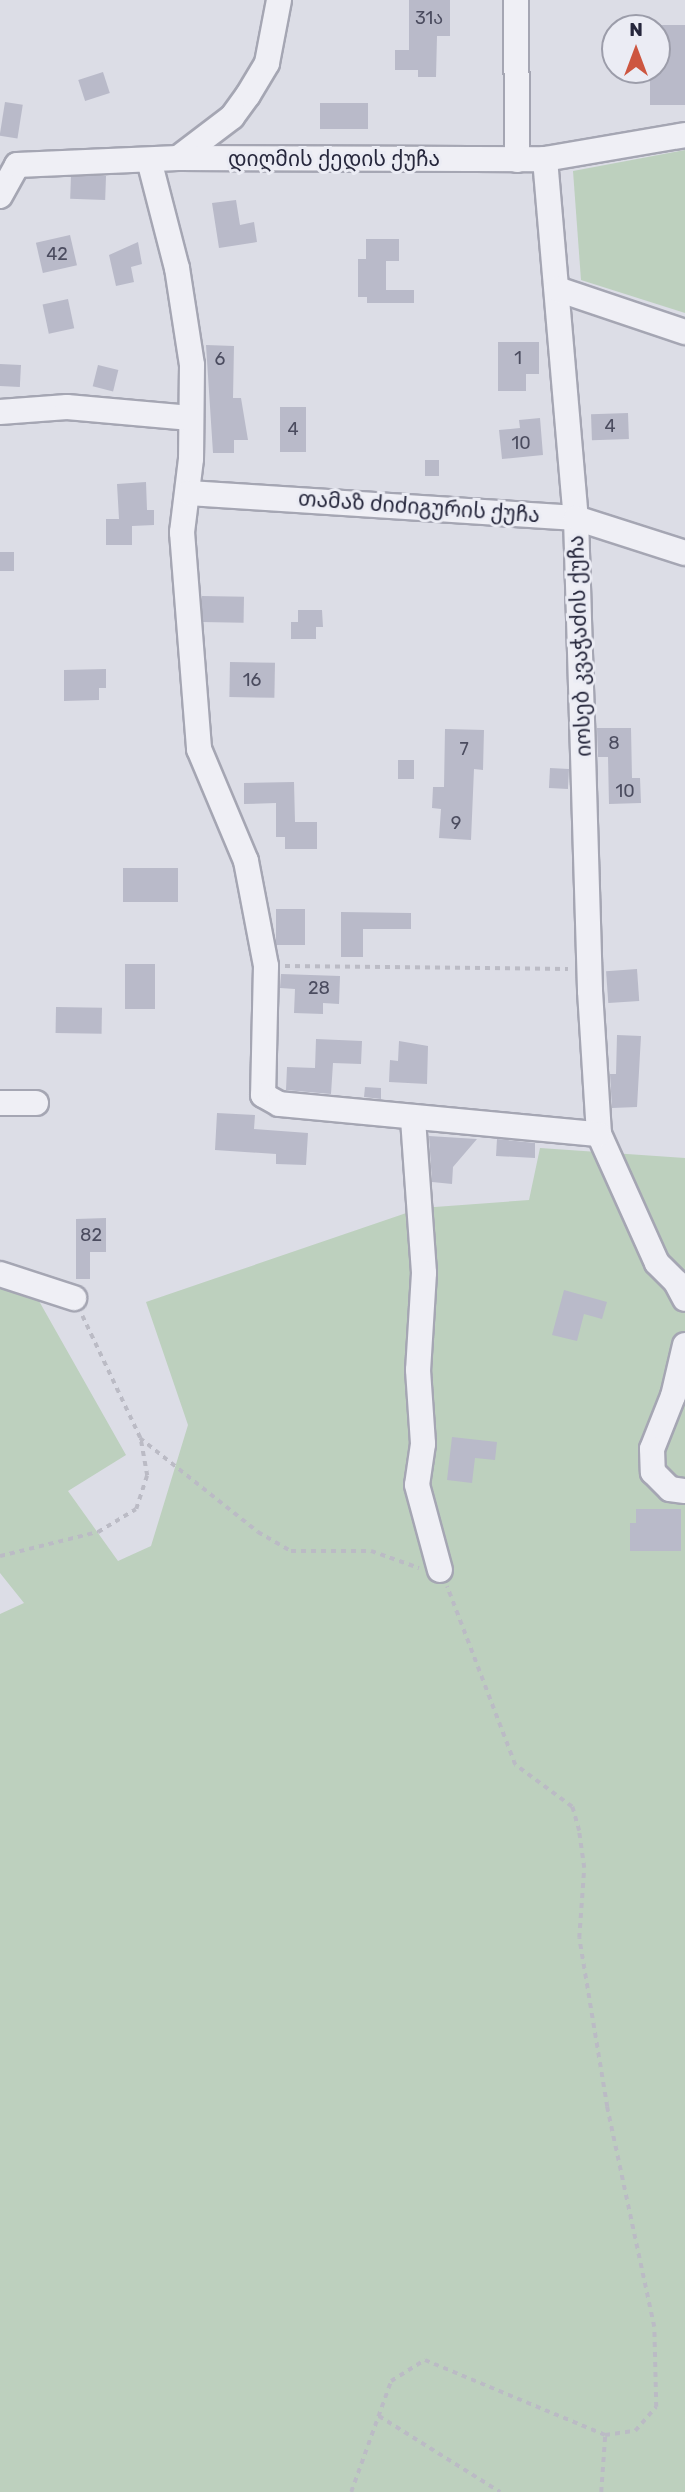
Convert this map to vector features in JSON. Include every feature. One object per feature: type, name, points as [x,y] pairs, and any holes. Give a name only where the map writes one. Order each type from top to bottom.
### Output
[{"type":"street","points":[[178,158],[232,117],[248,95],[267,63],[279,0]]},
{"type":"street","points":[[516,0],[517,160]]},
{"type":"street","name":"დიღმის ქედის ქუჩა","points":[[0,196],[17,165],[178,158],[545,159],[685,135]]},
{"type":"street","name":"იოსებ კვაჭაძის ქუჩა","points":[[545,159],[576,518],[590,969],[599,1134]]},
{"type":"street","points":[[149,160],[177,268],[192,365],[189,493],[182,532],[199,749],[246,861],[266,966],[261,1088],[269,1101],[413,1119],[599,1134],[657,1263],[676,1282],[685,1299]]},
{"type":"street","points":[[557,289],[685,332]]},
{"type":"street","points":[[0,412],[67,407],[191,418]]},
{"type":"street","name":"თამაზ ძიძიგურის ქუჩა","points":[[189,493],[576,518],[685,552]]},
{"type":"street","points":[[0,1103],[36,1103]]},
{"type":"street","points":[[413,1119],[425,1273],[418,1370],[423,1444],[418,1485],[440,1570]]},
{"type":"street","points":[[0,1274],[74,1298]]},
{"type":"street","points":[[685,1345],[673,1396],[652,1449],[653,1472],[670,1489],[685,1491]]},
{"type":"path","points":[[266,966],[590,969]]},
{"type":"path","points":[[0,1556],[98,1532],[136,1509],[147,1476],[140,1438],[74,1298]]},
{"type":"path","points":[[140,1438],[258,1532],[291,1551],[371,1551],[406,1567],[440,1570],[515,1765],[572,1807],[579,1830],[584,1868],[579,1938],[659,2370],[656,2407],[635,2431],[606,2435],[425,2360],[391,2381],[351,2492]]},
{"type":"path","points":[[379,2416],[500,2492]]},
{"type":"path","points":[[601,2492],[606,2435]]},
{"type":"green space","points":[[685,150],[685,313],[581,280],[573,171]]},
{"type":"green space","points":[[540,1148],[685,1158],[685,2492],[0,2492],[0,1614],[24,1603],[0,1573],[0,1281],[39,1301],[126,1455],[68,1491],[118,1561],[151,1546],[188,1425],[146,1302],[421,1208],[529,1200]]},
{"type":"building","points":[[409,0],[450,0],[450,36],[437,36],[436,77],[418,77],[418,70],[395,70],[395,50],[409,50]]},
{"type":"building","points":[[671,25],[685,25],[685,105],[650,105],[650,84],[671,84]]},
{"type":"building","points":[[103,72],[110,93],[85,101],[78,80]]},
{"type":"building","points":[[5,102],[23,105],[17,138],[0,136]]},
{"type":"building","points":[[320,103],[368,103],[368,129],[320,129]]},
{"type":"building","points":[[71,175],[106,176],[105,200],[70,199]]},
{"type":"building","points":[[236,200],[240,225],[254,222],[257,242],[219,248],[212,203]]},
{"type":"building","points":[[70,235],[77,265],[43,273],[36,243]]},
{"type":"building","points":[[366,239],[399,239],[399,261],[386,261],[386,290],[414,290],[414,303],[367,303],[367,297],[358,297],[358,259],[366,259]]},
{"type":"building","points":[[138,242],[142,264],[131,267],[134,282],[116,286],[109,255]]},
{"type":"building","points":[[68,299],[74,328],[49,334],[43,304]]},
{"type":"building","points":[[498,342],[539,342],[539,374],[526,374],[526,391],[498,391]]},
{"type":"building","points":[[206,345],[234,346],[233,398],[241,398],[248,440],[234,440],[234,453],[213,453]]},
{"type":"building","points":[[0,364],[21,365],[20,387],[0,386]]},
{"type":"building","points":[[98,365],[118,370],[113,391],[93,386]]},
{"type":"building","points":[[280,407],[306,407],[306,452],[280,452]]},
{"type":"building","points":[[628,413],[629,439],[592,440],[591,414]]},
{"type":"building","points":[[540,418],[543,455],[502,459],[499,430],[520,428],[519,420]]},
{"type":"building","points":[[425,460],[439,460],[439,476],[425,476]]},
{"type":"building","points":[[146,482],[147,510],[154,510],[154,525],[132,526],[132,545],[106,545],[106,519],[119,519],[117,484]]},
{"type":"building","points":[[0,552],[14,552],[14,571],[0,571]]},
{"type":"building","points":[[202,596],[244,597],[244,623],[202,622]]},
{"type":"building","points":[[298,610],[322,610],[323,627],[316,627],[316,639],[291,639],[291,622],[298,622]]},
{"type":"building","points":[[230,662],[275,663],[274,698],[229,697]]},
{"type":"building","points":[[106,669],[106,688],[99,688],[99,700],[64,701],[64,670]]},
{"type":"building","points":[[597,728],[631,728],[632,778],[640,778],[641,803],[609,804],[608,757],[598,757]]},
{"type":"building","points":[[445,729],[484,730],[483,770],[474,769],[471,840],[439,838],[441,809],[432,808],[433,787],[444,787]]},
{"type":"building","points":[[398,760],[414,760],[414,779],[398,779]]},
{"type":"building","points":[[550,768],[569,769],[568,789],[549,788]]},
{"type":"building","points":[[294,782],[295,822],[317,822],[317,849],[285,849],[285,837],[276,837],[276,803],[244,804],[244,783]]},
{"type":"building","points":[[123,868],[178,868],[178,902],[123,902]]},
{"type":"building","points":[[276,909],[305,909],[305,945],[276,945]]},
{"type":"building","points":[[341,912],[411,913],[411,929],[363,929],[363,957],[341,957]]},
{"type":"building","points":[[125,964],[155,964],[155,1009],[125,1009]]},
{"type":"building","points":[[637,969],[639,1001],[608,1003],[606,971]]},
{"type":"building","points":[[281,974],[340,976],[339,1004],[323,1003],[323,1014],[294,1013],[295,989],[280,988]]},
{"type":"building","points":[[56,1007],[102,1008],[102,1034],[56,1033]]},
{"type":"building","points":[[617,1035],[641,1036],[637,1107],[612,1108],[610,1074],[616,1074]]},
{"type":"building","points":[[316,1039],[362,1041],[361,1064],[333,1063],[331,1094],[286,1090],[287,1067],[315,1068]]},
{"type":"building","points":[[399,1041],[428,1046],[427,1084],[389,1082],[390,1060],[398,1061]]},
{"type":"building","points":[[365,1087],[381,1088],[381,1099],[364,1097]]},
{"type":"building","points":[[217,1113],[255,1115],[254,1129],[308,1133],[306,1165],[276,1164],[276,1154],[215,1150]]},
{"type":"building","points":[[429,1136],[477,1139],[453,1167],[452,1184],[432,1182]]},
{"type":"building","points":[[497,1139],[535,1143],[535,1158],[496,1156]]},
{"type":"building","points":[[106,1218],[106,1252],[90,1252],[90,1279],[76,1279],[76,1219]]},
{"type":"building","points":[[564,1290],[607,1302],[602,1319],[584,1314],[577,1341],[552,1335]]},
{"type":"building","points":[[452,1437],[497,1442],[495,1460],[475,1458],[472,1483],[447,1480]]},
{"type":"building","points":[[636,1509],[681,1509],[681,1551],[630,1551],[630,1523],[636,1523]]}]
